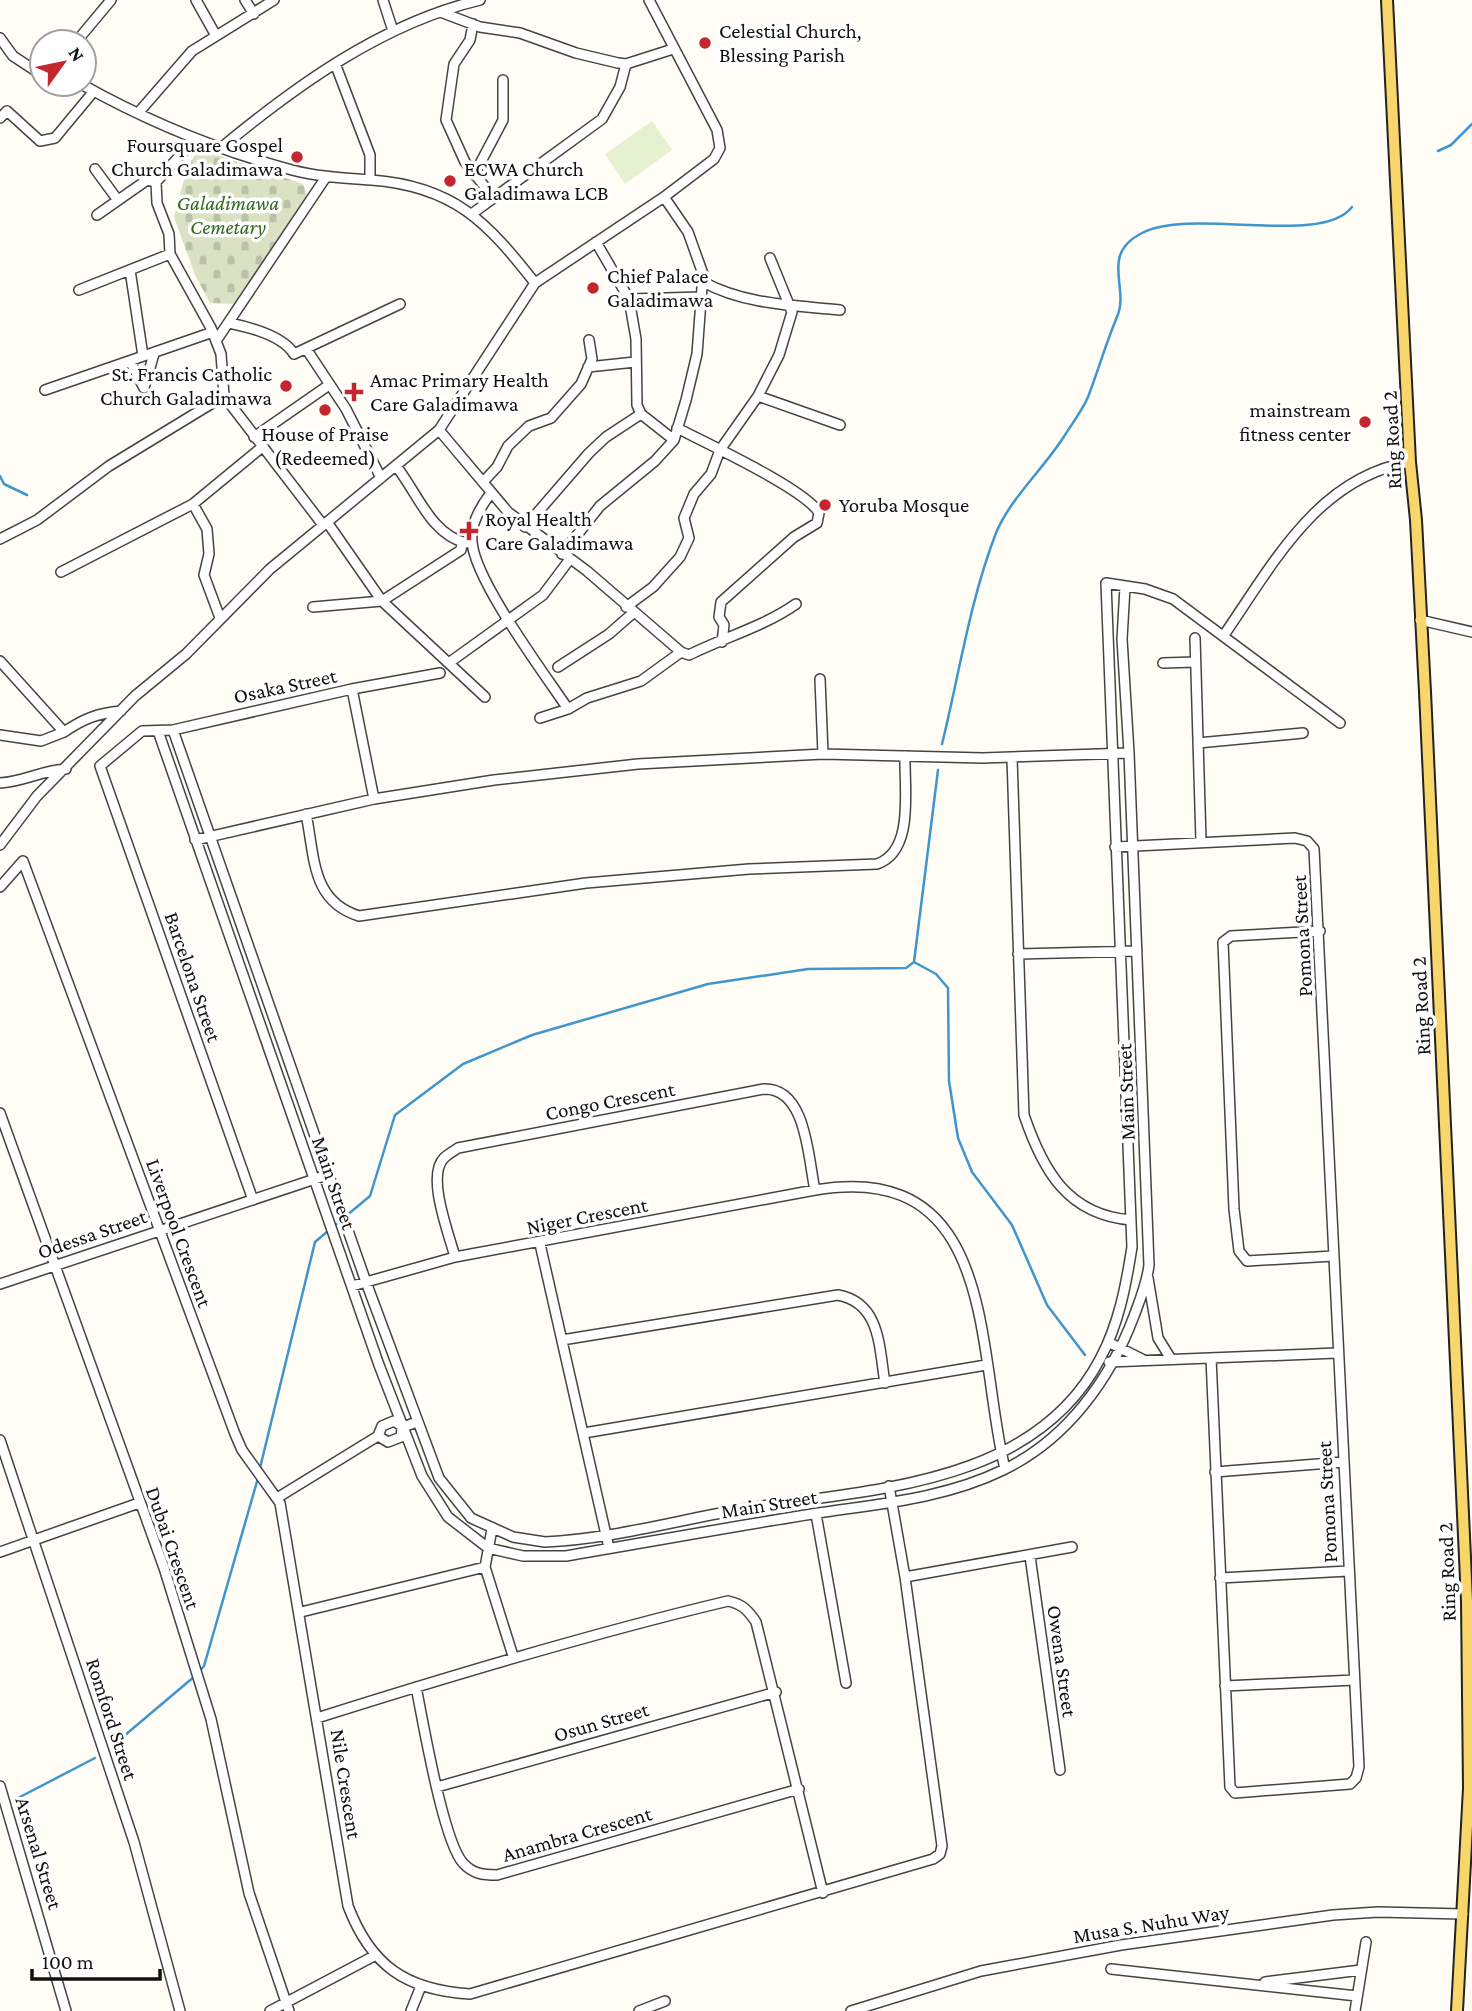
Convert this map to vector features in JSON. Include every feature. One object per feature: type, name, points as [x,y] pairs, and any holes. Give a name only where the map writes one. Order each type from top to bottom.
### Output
[{"type":"main road","name":"Ring Road 2","points":[[1387,0],[1410,462],[1416,520],[1468,1614],[1469,1788],[1457,2011]]},
{"type":"street","points":[[88,28],[111,0]]},
{"type":"street","points":[[196,0],[215,34]]},
{"type":"street","points":[[245,0],[254,14]]},
{"type":"street","points":[[139,112],[192,51],[215,34],[254,14],[274,0]]},
{"type":"street","points":[[383,0],[393,31]]},
{"type":"street","points":[[222,147],[300,86],[393,31],[480,0]]},
{"type":"street","points":[[0,845],[37,796],[135,696],[186,654],[270,569],[439,430],[535,283],[664,197],[714,159],[720,148],[712,118],[649,0]]},
{"type":"street","points":[[443,13],[473,23],[528,35],[576,53],[626,64],[673,49]]},
{"type":"street","points":[[473,23],[470,40],[454,64],[446,120],[450,134],[474,175],[493,197]]},
{"type":"street","points":[[0,38],[13,56],[28,66]]},
{"type":"street","points":[[473,213],[602,119],[621,87],[626,64]]},
{"type":"street","points":[[336,66],[370,155],[370,180]]},
{"type":"street","points":[[474,175],[503,120],[503,80]]},
{"type":"street","points":[[98,93],[195,139],[292,170],[326,177],[402,185],[460,205],[473,213],[535,283]]},
{"type":"street","points":[[0,118],[7,111],[40,141],[55,138],[88,98]]},
{"type":"street","points":[[195,139],[156,181],[157,203],[169,234],[170,254],[215,337],[222,364],[224,396],[261,448],[325,524],[382,601],[485,697]]},
{"type":"street","points":[[95,169],[117,199]]},
{"type":"street","points":[[45,390],[143,356],[215,337],[229,323],[326,177]]},
{"type":"street","points":[[97,215],[147,180],[156,181]]},
{"type":"street","points":[[450,662],[543,595],[600,506],[655,461],[674,440],[697,354],[703,282],[698,256],[688,232],[664,197]]},
{"type":"street","points":[[596,243],[629,299],[636,339],[637,405],[641,414],[674,440]]},
{"type":"street","points":[[79,290],[170,254]]},
{"type":"street","points":[[551,672],[609,634],[680,557],[689,538],[684,518],[694,494],[711,474],[720,450],[758,396],[786,339],[792,304],[770,258]]},
{"type":"street","points":[[130,270],[143,356]]},
{"type":"street","points":[[703,282],[751,300],[840,310]]},
{"type":"street","points":[[629,299],[702,297]]},
{"type":"street","points":[[229,323],[269,336],[291,348],[294,354],[400,304]]},
{"type":"street","points":[[482,482],[497,467],[508,446],[522,432],[547,421],[580,384],[592,355],[589,340]]},
{"type":"street","points":[[307,350],[346,409],[382,478]]},
{"type":"street","points":[[130,361],[144,388],[153,354]]},
{"type":"street","points":[[589,367],[635,362]]},
{"type":"street","points":[[254,437],[329,385]]},
{"type":"street","points":[[0,539],[37,520],[109,466],[224,396]]},
{"type":"street","points":[[758,396],[840,425]]},
{"type":"street","points":[[525,527],[589,453],[606,437],[641,414]]},
{"type":"street","points":[[677,428],[812,504],[819,518],[721,602],[719,617],[724,625],[722,642]]},
{"type":"street","points":[[439,430],[491,493],[525,527],[566,556],[681,652],[689,655],[722,642],[774,619],[796,604]]},
{"type":"street","points":[[61,572],[193,503],[261,448]]},
{"type":"street","points":[[1224,635],[1290,540],[1323,504],[1371,472],[1410,462]]},
{"type":"street","points":[[396,466],[433,522],[465,546],[480,566],[511,620],[551,672],[568,709]]},
{"type":"street","points":[[313,607],[382,601],[465,546],[491,493]]},
{"type":"street","points":[[193,503],[207,529],[209,554],[204,575],[220,618]]},
{"type":"street","name":"Main Street","points":[[158,731],[352,1286],[422,1476],[439,1507],[461,1529],[488,1548],[544,1558],[891,1502],[960,1488],[1006,1469],[1045,1444],[1071,1419],[1113,1364],[1148,1276],[1133,847],[1122,639],[1125,587],[1106,583],[1131,1220],[1127,1280],[1100,1360],[1056,1413],[1002,1453],[958,1471],[889,1486],[606,1534],[545,1542],[528,1541],[492,1529],[471,1518],[448,1493],[439,1478],[366,1282],[173,730]]},
{"type":"street","points":[[1125,587],[1145,589],[1173,599],[1340,723]]},
{"type":"street","points":[[1420,620],[1472,632]]},
{"type":"street","points":[[1195,638],[1201,841]]},
{"type":"street","points":[[1108,639],[1122,639]]},
{"type":"street","points":[[540,718],[568,709],[587,698],[641,681],[681,652]]},
{"type":"street","points":[[0,661],[64,732]]},
{"type":"street","points":[[1164,663],[1195,662]]},
{"type":"street","points":[[352,689],[440,673]]},
{"type":"street","points":[[820,679],[823,754]]},
{"type":"street","name":"Osaka Street","points":[[100,766],[142,731],[173,730],[352,689],[374,799]]},
{"type":"street","points":[[1110,705],[1126,704]]},
{"type":"street","points":[[0,735],[41,741],[64,732],[84,719],[121,711]]},
{"type":"street","points":[[1198,743],[1303,733]]},
{"type":"street","points":[[195,839],[374,799],[494,780],[638,764],[823,754],[1012,758],[1129,753]]},
{"type":"street","points":[[306,814],[320,887],[340,911],[359,916],[599,881],[749,869],[877,864],[894,852],[902,836],[905,756]]},
{"type":"street","points":[[1012,758],[1024,1115],[1055,1178],[1072,1200],[1093,1212],[1131,1220]]},
{"type":"street","name":"Barcelona Street","points":[[100,766],[253,1200]]},
{"type":"street","points":[[0,783],[13,782],[45,770],[66,769]]},
{"type":"street","name":"Pomona Street","points":[[1115,847],[1295,838],[1310,844],[1314,849],[1359,1767],[1353,1782],[1235,1793],[1228,1780],[1211,1358]]},
{"type":"street","name":"Liverpool Crescent","points":[[0,887],[23,861],[238,1442],[278,1498],[301,1612]]},
{"type":"street","points":[[1320,931],[1231,936],[1223,942],[1226,1080],[1234,1209],[1241,1255],[1247,1261],[1333,1255]]},
{"type":"street","points":[[1018,954],[1137,951]]},
{"type":"street","name":"Congo Crescent","points":[[455,1257],[437,1191],[437,1176],[442,1159],[458,1148],[764,1089],[782,1092],[794,1105],[815,1190]]},
{"type":"street","name":"Dubai Crescent","points":[[0,1114],[163,1568],[211,1719],[249,1893],[287,2007]]},
{"type":"street","name":"Odessa Street","points":[[0,1284],[330,1174]]},
{"type":"street","name":"Niger Crescent","points":[[352,1286],[455,1257],[540,1244],[815,1190],[844,1185],[880,1188],[913,1202],[940,1224],[959,1248],[973,1283],[1006,1469]]},
{"type":"street","points":[[540,1244],[609,1548]]},
{"type":"street","points":[[1148,1276],[1157,1338],[1171,1359]]},
{"type":"street","points":[[562,1340],[838,1296],[863,1304],[873,1317],[885,1383]]},
{"type":"street","points":[[1108,1342],[1122,1346],[1142,1359]]},
{"type":"street","points":[[1100,1360],[1113,1364],[1142,1359],[1337,1353]]},
{"type":"street","points":[[584,1433],[986,1365]]},
{"type":"street","points":[[278,1498],[378,1436],[382,1426],[394,1421],[403,1427],[417,1422]]},
{"type":"street","name":"Romford Street","points":[[0,1440],[134,1842],[180,2011]]},
{"type":"street","points":[[1215,1472],[1343,1462]]},
{"type":"street","points":[[270,2011],[287,2007],[374,1956],[421,1986],[470,1994],[823,1893],[933,1859],[940,1854],[942,1846],[905,1577],[889,1486]]},
{"type":"street","points":[[0,1552],[139,1503]]},
{"type":"street","points":[[816,1514],[846,1683]]},
{"type":"street","points":[[492,1529],[485,1567],[513,1656]]},
{"type":"street","points":[[905,1577],[1072,1547]]},
{"type":"street","name":"Owena Street","points":[[1030,1556],[1060,1770]]},
{"type":"street","points":[[301,1612],[485,1567]]},
{"type":"street","points":[[1220,1578],[1348,1571]]},
{"type":"street","points":[[317,1718],[513,1656],[728,1601],[748,1609],[757,1622],[823,1893]]},
{"type":"street","name":"Nile Crescent","points":[[301,1612],[348,1906],[358,1933],[374,1956]]},
{"type":"street","points":[[1225,1686],[1354,1680]]},
{"type":"street","name":"Anambra Crescent","points":[[416,1687],[437,1787],[458,1856],[480,1875],[497,1875],[799,1789]]},
{"type":"street","name":"Osun Street","points":[[437,1787],[776,1692]]},
{"type":"street","name":"Arsenal Street","points":[[0,1786],[66,2011]]},
{"type":"street","name":"Musa S. Nuhu Way","points":[[851,2011],[981,1971],[1121,1945],[1333,1915],[1378,1912],[1463,1914]]},
{"type":"street","points":[[1355,2011],[1366,1942]]},
{"type":"street","points":[[1111,1969],[1357,1996]]},
{"type":"street","points":[[1248,1984],[1361,1970]]},
{"type":"street","points":[[411,2011],[421,1986]]},
{"type":"street","points":[[639,2011],[666,2001]]},
{"type":"green space","points":[[652,121],[672,150],[625,184],[605,154]]},
{"type":"green space","name":"Galadimawa Cemetary","points":[[199,149],[303,184],[307,195],[236,304],[210,303],[195,275],[174,217],[187,168]]},
{"type":"waterway","points":[[1438,151],[1451,145],[1472,124]]},
{"type":"waterway","points":[[942,744],[972,611],[996,533],[1018,496],[1055,450],[1088,397],[1120,306],[1118,272],[1122,251],[1142,233],[1164,226],[1313,224],[1336,219],[1352,207]]},
{"type":"waterway","points":[[0,476],[4,484],[27,495]]},
{"type":"waterway","points":[[346,1216],[370,1196],[395,1115],[463,1064],[532,1035],[708,984],[808,969],[906,968],[914,962],[938,770]]},
{"type":"waterway","points":[[914,962],[936,974],[948,988],[949,1081],[958,1138],[972,1172],[1012,1225],[1047,1305],[1085,1355]]},
{"type":"waterway","points":[[260,1468],[315,1242],[341,1220]]},
{"type":"waterway","points":[[199,1672],[204,1666],[258,1478]]},
{"type":"waterway","points":[[118,1741],[195,1676]]},
{"type":"waterway","points":[[18,1798],[95,1758]]},
{"type":"place","name":"Celestial Church, Blessing Parish","points":[[705,43]]},
{"type":"place","name":"Foursquare Gospel Church Galadimawa","points":[[297,157]]},
{"type":"place","name":"ECWA Church Galadimawa LCB","points":[[450,181]]},
{"type":"place","name":"Chief Palace Galadimawa","points":[[593,288]]},
{"type":"place","name":"St. Francis Catholic Church Galadimawa","points":[[286,386]]},
{"type":"place","name":"Amac Primary Health Care Galadimawa","points":[[354,392]]},
{"type":"place","name":"House of Praise (Redeemed)","points":[[325,410]]},
{"type":"place","name":"mainstream fitness center","points":[[1365,422]]},
{"type":"place","name":"Yoruba Mosque","points":[[825,505]]},
{"type":"place","name":"Royal Health Care Galadimawa","points":[[469,531]]}]
